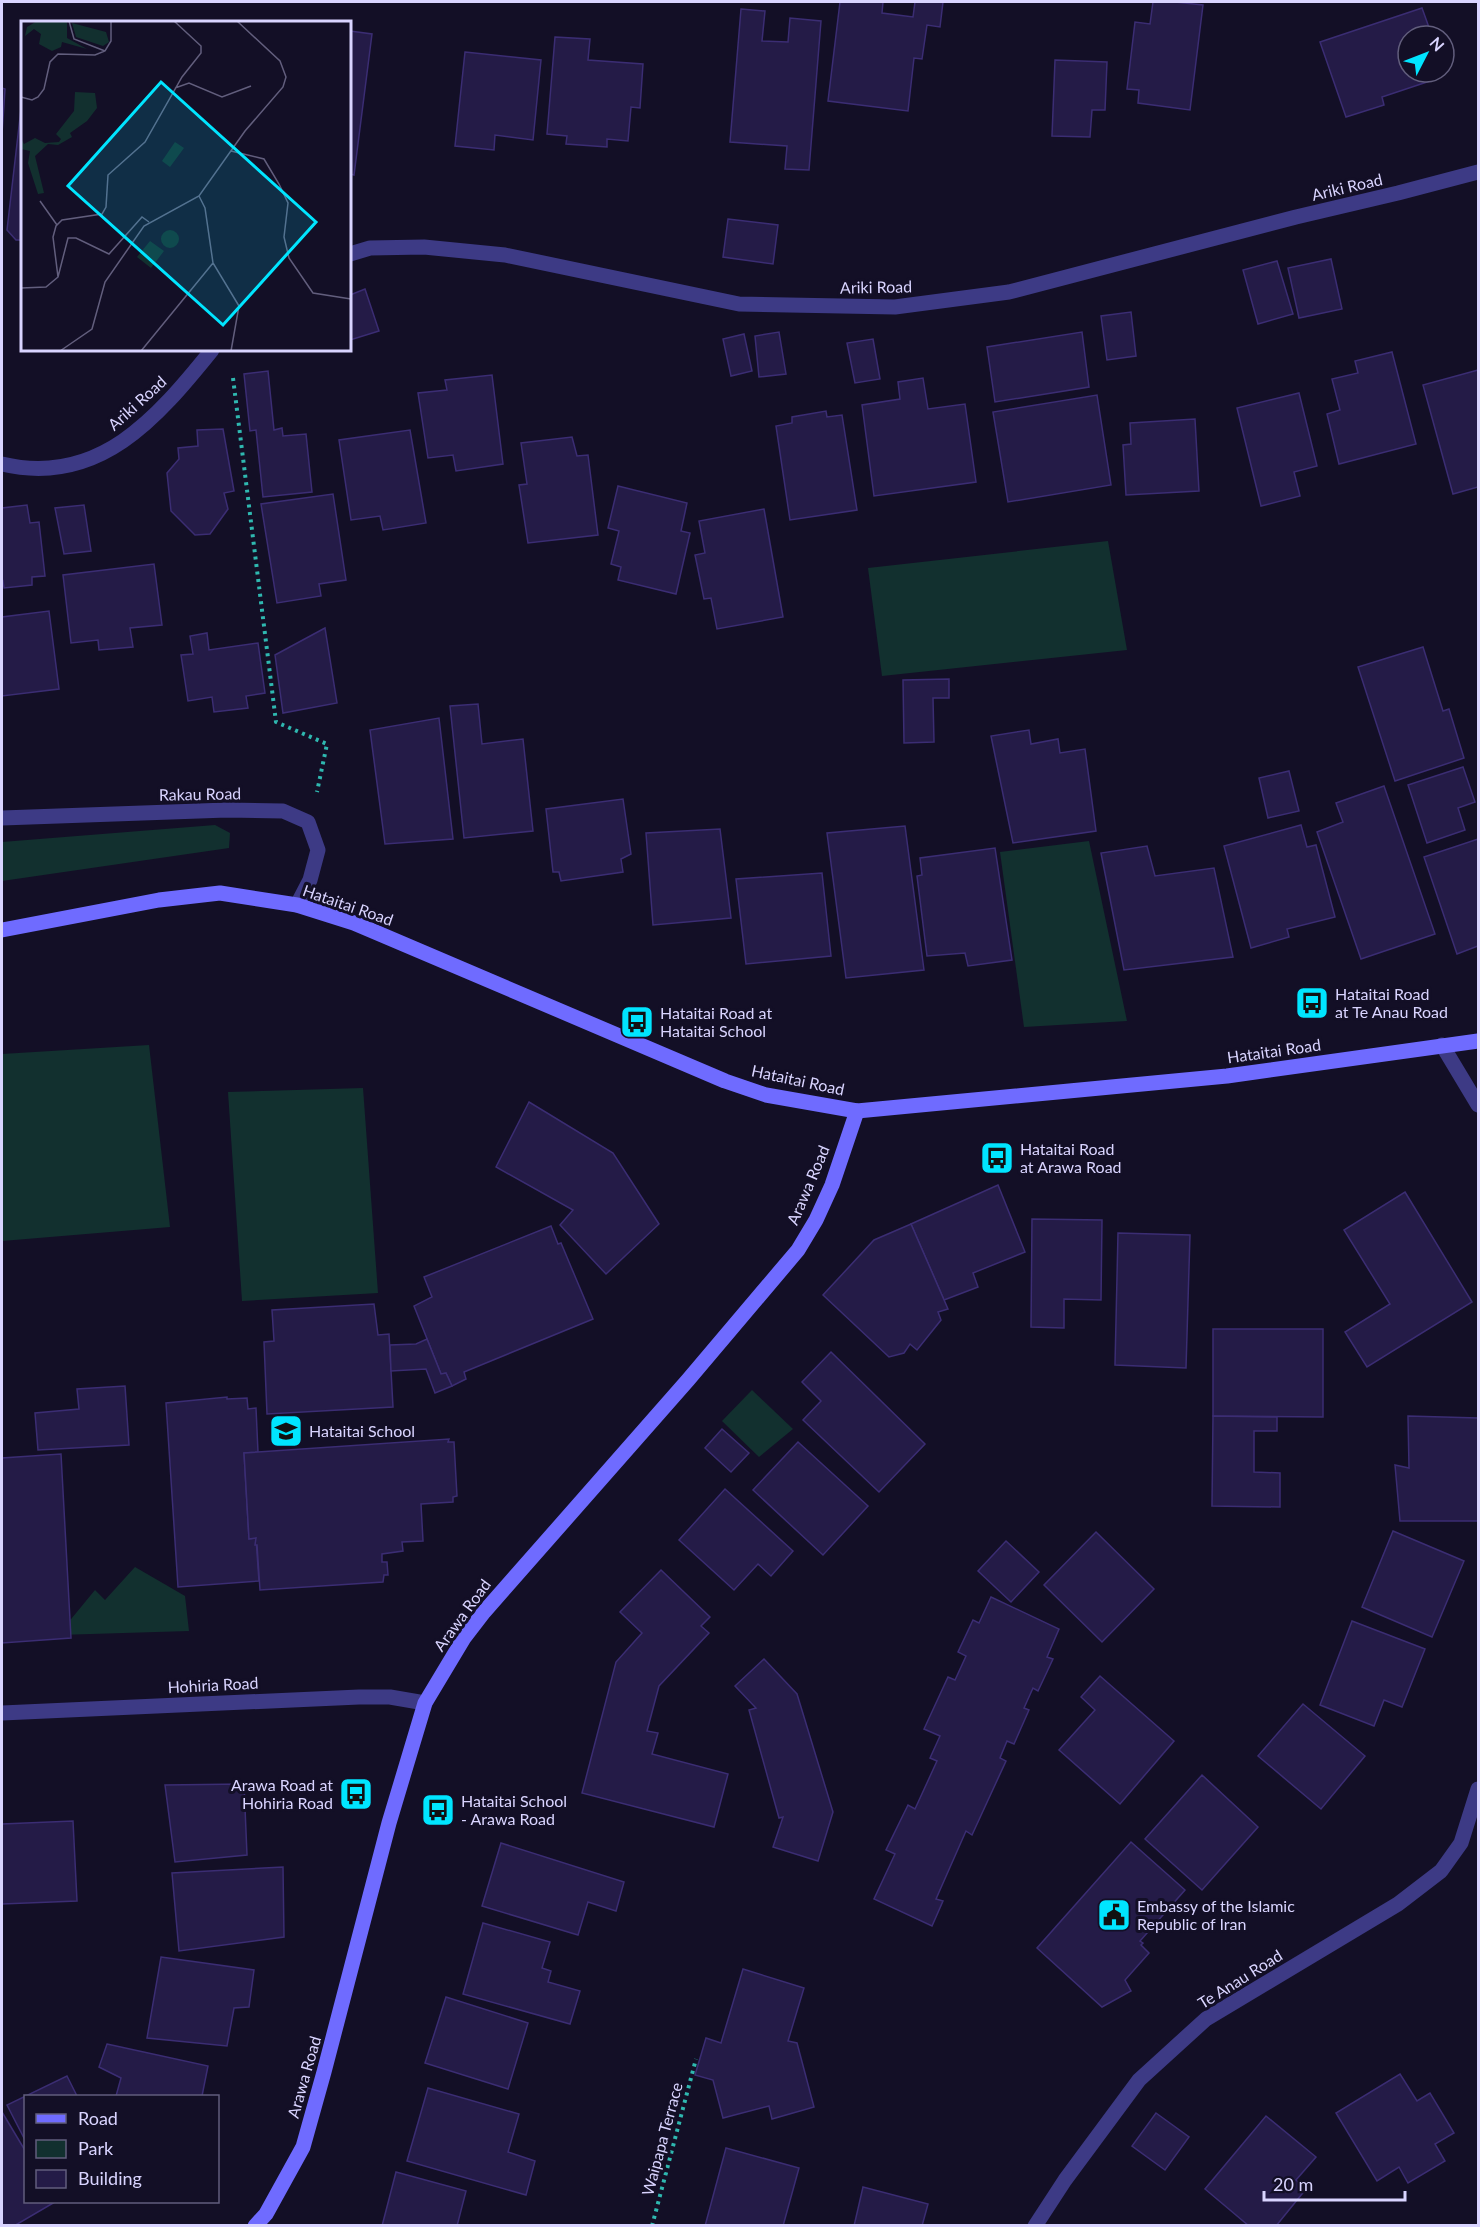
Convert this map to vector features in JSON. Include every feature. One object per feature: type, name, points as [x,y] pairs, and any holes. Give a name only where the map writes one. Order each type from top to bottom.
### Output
[{"type":"street","name":"Ariki Road","points":[[351,254],[370,248],[424,246],[505,255],[739,304],[895,307],[1009,292],[1479,171]]},
{"type":"street","name":"Ariki Road","points":[[2,464],[20,468],[58,467],[104,454],[135,433],[173,397],[211,351]]},
{"type":"street","name":"Rakau Road","points":[[2,818],[227,810],[283,811],[308,822]]},
{"type":"street","points":[[297,905],[310,880],[318,850],[308,822]]},
{"type":"street","name":"Hataitai Road","points":[[2,930],[159,900],[220,893],[297,905],[354,923],[725,1081],[766,1095],[857,1111],[1227,1076],[1479,1041]]},
{"type":"street","points":[[1443,1045],[1479,1105]]},
{"type":"street","name":"Arawa Road","points":[[255,2226],[266,2214],[303,2146],[389,1823],[425,1703],[464,1638],[484,1612],[688,1380],[798,1250],[816,1220],[832,1185],[857,1111]]},
{"type":"street","name":"Hohiria Road","points":[[2,1713],[359,1697],[390,1697],[425,1703]]},
{"type":"street","name":"Te Anau Road","points":[[1035,2226],[1065,2180],[1139,2080],[1206,2019],[1398,1904],[1441,1871],[1461,1843],[1479,1789]]},
{"type":"path","points":[[232,369],[276,722],[327,744],[321,780],[308,822]]},
{"type":"path","name":"Waipapa Terrace","points":[[652,2226],[696,2059]]},
{"type":"green space","points":[[1108,541],[1127,650],[882,676],[868,568]]},
{"type":"green space","points":[[215,825],[230,833],[229,848],[2,881],[2,842]]},
{"type":"green space","points":[[1089,841],[1127,1021],[1024,1027],[1000,852]]},
{"type":"green space","points":[[149,1045],[170,1227],[2,1241],[2,1054]]},
{"type":"green space","points":[[363,1088],[378,1293],[242,1301],[228,1092]]},
{"type":"green space","points":[[752,1390],[793,1429],[759,1457],[722,1421]]},
{"type":"green space","points":[[135,1567],[185,1596],[189,1631],[58,1635],[95,1590],[105,1600]]},
{"type":"building","points":[[840,2],[883,2],[882,13],[913,17],[915,2],[943,2],[940,27],[927,25],[922,59],[914,58],[908,111],[828,101]]},
{"type":"building","points":[[1153,2],[1203,5],[1190,110],[1138,103],[1139,90],[1127,89],[1135,22],[1150,24]]},
{"type":"building","points":[[1422,8],[1428,24],[1396,24],[1396,84],[1421,84],[1382,97],[1384,105],[1346,117],[1320,42]]},
{"type":"building","points":[[741,9],[765,11],[762,41],[788,42],[790,18],[821,21],[809,170],[785,169],[787,146],[730,142]]},
{"type":"building","points":[[351,31],[372,34],[354,175],[351,174]]},
{"type":"building","points":[[555,37],[590,39],[588,60],[643,64],[640,108],[631,107],[628,141],[607,139],[607,147],[566,144],[567,136],[547,134]]},
{"type":"building","points":[[465,52],[541,60],[533,140],[495,135],[494,150],[455,146]]},
{"type":"building","points":[[1055,60],[1107,62],[1105,110],[1092,110],[1090,137],[1052,136]]},
{"type":"building","points":[[2,88],[5,89],[2,134]]},
{"type":"building","points":[[21,109],[21,240],[16,240],[7,230]]},
{"type":"building","points":[[728,219],[778,225],[773,264],[723,257]]},
{"type":"building","points":[[1331,259],[1342,309],[1299,318],[1288,268]]},
{"type":"building","points":[[1277,261],[1293,314],[1258,324],[1243,270]]},
{"type":"building","points":[[365,289],[379,331],[351,340],[351,295]]},
{"type":"building","points":[[1131,312],[1136,356],[1107,360],[1101,316]]},
{"type":"building","points":[[779,332],[786,374],[759,377],[755,336]]},
{"type":"building","points":[[1082,332],[1089,387],[995,402],[987,347]]},
{"type":"building","points":[[744,334],[752,371],[731,376],[723,339]]},
{"type":"building","points":[[873,339],[880,379],[855,383],[847,343]]},
{"type":"building","points":[[1392,352],[1416,444],[1339,464],[1327,414],[1340,410],[1332,379],[1358,373],[1355,361]]},
{"type":"building","points":[[1478,370],[1478,487],[1453,494],[1423,385]]},
{"type":"building","points":[[268,371],[274,430],[282,428],[283,436],[306,434],[312,492],[263,497],[256,430],[250,431],[244,374]]},
{"type":"building","points":[[492,375],[503,464],[456,471],[453,455],[428,458],[418,393],[447,390],[445,380]]},
{"type":"building","points":[[923,378],[928,409],[965,404],[976,482],[874,496],[862,405],[900,399],[898,382]]},
{"type":"building","points":[[1299,393],[1317,466],[1294,472],[1300,496],[1261,506],[1237,408]]},
{"type":"building","points":[[1097,395],[1111,485],[1008,502],[993,412]]},
{"type":"building","points":[[826,411],[827,417],[842,415],[857,510],[790,520],[776,426],[792,423],[792,417]]},
{"type":"building","points":[[1195,419],[1199,491],[1126,495],[1123,445],[1131,444],[1130,423]]},
{"type":"building","points":[[223,429],[234,491],[224,493],[228,509],[210,534],[195,535],[171,511],[167,473],[179,459],[178,448],[198,446],[197,430]]},
{"type":"building","points":[[410,430],[426,523],[383,530],[380,516],[351,520],[339,440]]},
{"type":"building","points":[[572,437],[577,456],[588,455],[598,535],[528,543],[519,485],[527,484],[521,443]]},
{"type":"building","points":[[618,486],[687,503],[681,531],[690,533],[676,594],[618,580],[621,567],[611,564],[619,531],[608,528]]},
{"type":"building","points":[[333,494],[346,580],[319,584],[321,596],[277,603],[261,504]]},
{"type":"building","points":[[27,505],[30,523],[39,522],[45,576],[32,577],[32,585],[4,588],[2,582],[2,508]]},
{"type":"building","points":[[84,505],[91,551],[64,554],[55,508]]},
{"type":"building","points":[[764,509],[783,617],[717,629],[711,598],[704,599],[695,555],[705,553],[699,521]]},
{"type":"building","points":[[154,564],[162,625],[130,628],[133,647],[99,650],[98,640],[71,643],[63,575]]},
{"type":"building","points":[[49,611],[59,689],[2,696],[2,617]]},
{"type":"building","points":[[325,628],[337,703],[283,713],[275,655]]},
{"type":"building","points":[[207,633],[209,650],[258,643],[265,693],[246,696],[248,708],[214,712],[212,697],[188,701],[181,655],[193,654],[190,636]]},
{"type":"building","points":[[1423,647],[1443,711],[1449,709],[1464,758],[1395,781],[1358,667]]},
{"type":"building","points":[[949,679],[949,698],[933,698],[934,742],[904,743],[903,680]]},
{"type":"building","points":[[478,704],[482,744],[523,739],[533,831],[464,838],[450,706]]},
{"type":"building","points":[[439,718],[453,839],[385,844],[370,730]]},
{"type":"building","points":[[1029,730],[1031,744],[1058,739],[1060,753],[1085,749],[1096,831],[1013,843],[991,736]]},
{"type":"building","points":[[1463,767],[1475,802],[1458,808],[1465,830],[1427,843],[1408,785]]},
{"type":"building","points":[[1289,771],[1299,811],[1268,818],[1259,778]]},
{"type":"building","points":[[1384,786],[1435,934],[1361,959],[1317,832],[1343,822],[1336,803]]},
{"type":"building","points":[[623,799],[631,854],[621,859],[623,872],[561,881],[559,872],[553,872],[546,809]]},
{"type":"building","points":[[1301,825],[1307,847],[1316,845],[1335,917],[1287,929],[1289,937],[1251,948],[1224,846]]},
{"type":"building","points":[[905,826],[924,970],[846,978],[827,833]]},
{"type":"building","points":[[720,829],[731,918],[653,925],[646,833]]},
{"type":"building","points":[[1478,839],[1478,946],[1457,954],[1424,857]]},
{"type":"building","points":[[1147,846],[1155,876],[1214,868],[1233,957],[1124,970],[1101,853]]},
{"type":"building","points":[[995,848],[1012,960],[968,966],[965,953],[927,956],[917,876],[922,875],[920,858]]},
{"type":"building","points":[[822,873],[831,956],[746,964],[736,879]]},
{"type":"building","points":[[529,1102],[613,1153],[659,1224],[606,1274],[560,1225],[573,1210],[496,1167]]},
{"type":"building","points":[[998,1185],[1025,1252],[973,1273],[978,1287],[944,1300],[911,1224]]},
{"type":"building","points":[[1405,1192],[1472,1302],[1367,1367],[1345,1332],[1390,1304],[1344,1230]]},
{"type":"building","points":[[1032,1219],[1102,1220],[1101,1300],[1064,1299],[1064,1328],[1031,1327]]},
{"type":"building","points":[[911,1224],[948,1309],[938,1312],[941,1320],[917,1350],[910,1344],[904,1353],[889,1357],[823,1295],[874,1240]]},
{"type":"building","points":[[551,1226],[558,1244],[561,1243],[593,1319],[464,1372],[466,1379],[452,1386],[446,1373],[441,1374],[414,1306],[432,1297],[424,1277]]},
{"type":"building","points":[[1118,1233],[1190,1235],[1186,1368],[1115,1365]]},
{"type":"building","points":[[374,1304],[378,1335],[389,1334],[393,1407],[267,1414],[264,1342],[274,1341],[272,1310]]},
{"type":"building","points":[[1213,1329],[1323,1329],[1323,1417],[1213,1416]]},
{"type":"building","points":[[427,1339],[441,1374],[446,1373],[452,1386],[435,1393],[426,1369],[391,1371],[390,1345],[416,1344]]},
{"type":"building","points":[[831,1352],[925,1444],[879,1492],[803,1420],[821,1401],[802,1382]]},
{"type":"building","points":[[125,1386],[129,1445],[38,1450],[35,1413],[79,1409],[77,1389]]},
{"type":"building","points":[[227,1397],[227,1399],[247,1398],[248,1409],[256,1408],[258,1452],[244,1453],[249,1539],[256,1538],[259,1581],[178,1587],[166,1403]]},
{"type":"building","points":[[1213,1416],[1277,1417],[1277,1431],[1254,1431],[1254,1472],[1280,1473],[1280,1507],[1212,1506]]},
{"type":"building","points":[[1408,1416],[1478,1418],[1478,1521],[1400,1521],[1395,1465],[1409,1468]]},
{"type":"building","points":[[722,1429],[749,1453],[731,1472],[705,1448]]},
{"type":"building","points":[[449,1439],[448,1442],[454,1442],[457,1496],[453,1497],[453,1502],[421,1504],[423,1541],[402,1542],[403,1551],[382,1554],[382,1562],[387,1562],[388,1575],[384,1575],[383,1582],[260,1590],[256,1538],[249,1539],[244,1453]]},
{"type":"building","points":[[798,1442],[868,1506],[823,1555],[753,1490]]},
{"type":"building","points":[[61,1454],[71,1638],[2,1643],[2,1458]]},
{"type":"building","points":[[725,1489],[793,1551],[771,1576],[758,1564],[734,1590],[679,1540]]},
{"type":"building","points":[[1393,1531],[1464,1561],[1432,1637],[1362,1607]]},
{"type":"building","points":[[1096,1532],[1154,1589],[1102,1642],[1044,1585]]},
{"type":"building","points":[[1006,1541],[1039,1572],[1011,1602],[978,1571]]},
{"type":"building","points":[[661,1570],[710,1617],[701,1626],[709,1633],[659,1686],[647,1731],[658,1733],[652,1754],[728,1774],[714,1827],[582,1793],[616,1662],[642,1633],[620,1612]]},
{"type":"building","points":[[991,1597],[1059,1629],[1047,1657],[1053,1659],[1038,1691],[1033,1688],[1024,1708],[1029,1710],[1014,1744],[1007,1741],[1000,1758],[1006,1761],[972,1835],[966,1831],[936,1899],[943,1901],[932,1926],[874,1899],[895,1854],[886,1850],[908,1805],[915,1809],[937,1761],[930,1758],[940,1736],[924,1729],[948,1677],[955,1680],[966,1656],[958,1652],[973,1620],[979,1623]]},
{"type":"building","points":[[1352,1621],[1425,1649],[1402,1707],[1384,1700],[1374,1726],[1320,1705]]},
{"type":"building","points":[[764,1659],[797,1694],[833,1812],[818,1861],[773,1847],[783,1817],[779,1818],[749,1710],[756,1708],[735,1686]]},
{"type":"building","points":[[1100,1676],[1174,1741],[1120,1804],[1059,1750],[1095,1710],[1081,1697]]},
{"type":"building","points":[[1303,1704],[1365,1756],[1321,1809],[1258,1756]]},
{"type":"building","points":[[1202,1775],[1258,1827],[1202,1890],[1145,1839]]},
{"type":"building","points":[[244,1784],[247,1855],[175,1862],[165,1785]]},
{"type":"building","points":[[73,1821],[77,1901],[2,1904],[2,1824]]},
{"type":"building","name":"Embassy of the Islamic Republic of Iran","points":[[1131,1842],[1185,1890],[1140,1941],[1149,1953],[1125,1980],[1131,1991],[1102,2007],[1037,1948]]},
{"type":"building","points":[[501,1843],[624,1882],[616,1911],[588,1902],[578,1935],[482,1906]]},
{"type":"building","points":[[283,1867],[284,1937],[179,1951],[172,1873]]},
{"type":"building","points":[[483,1923],[550,1942],[542,1968],[551,1971],[548,1982],[580,1991],[570,2024],[463,1994]]},
{"type":"building","points":[[161,1957],[254,1970],[249,2007],[234,2008],[227,2046],[147,2038]]},
{"type":"building","points":[[743,1969],[804,1988],[788,2041],[797,2043],[814,2107],[772,2119],[769,2106],[723,2118],[713,2080],[695,2075],[706,2038],[721,2043]]},
{"type":"building","points":[[446,1997],[528,2023],[508,2089],[425,2063]]},
{"type":"building","points":[[107,2044],[208,2066],[202,2095],[116,2095],[121,2078],[99,2067]]},
{"type":"building","points":[[1400,2074],[1417,2101],[1430,2093],[1454,2133],[1435,2144],[1445,2161],[1408,2183],[1399,2167],[1377,2181],[1336,2113]]},
{"type":"building","points":[[67,2076],[76,2095],[28,2095]]},
{"type":"building","points":[[428,2088],[519,2114],[508,2152],[535,2161],[526,2195],[407,2161]]},
{"type":"building","points":[[24,2097],[24,2138],[7,2105]]},
{"type":"building","points":[[2,2112],[24,2149],[24,2203],[53,2203],[14,2226],[2,2226]]},
{"type":"building","points":[[1156,2113],[1189,2137],[1165,2170],[1132,2146]]},
{"type":"building","points":[[1266,2116],[1316,2157],[1296,2180],[1306,2189],[1276,2226],[1249,2226],[1205,2189]]},
{"type":"building","points":[[726,2148],[799,2168],[783,2226],[705,2226]]},
{"type":"building","points":[[396,2172],[466,2191],[457,2226],[382,2226]]},
{"type":"building","points":[[863,2187],[928,2204],[922,2226],[854,2226]]},
{"type":"place","name":"Hataitai Road at Te Anau Road","points":[[1312,1003]]},
{"type":"place","name":"Hataitai Road at Hataitai School","points":[[637,1022]]},
{"type":"place","name":"Hataitai Road at Arawa Road","points":[[997,1158]]},
{"type":"place","name":"Hataitai School","points":[[286,1431]]},
{"type":"place","name":"Arawa Road at Hohiria Road","points":[[356,1794]]},
{"type":"place","name":"Hataitai School - Arawa Road","points":[[438,1810]]},
{"type":"place","name":"Embassy of the Islamic Republic of Iran","points":[[1114,1915]]}]
